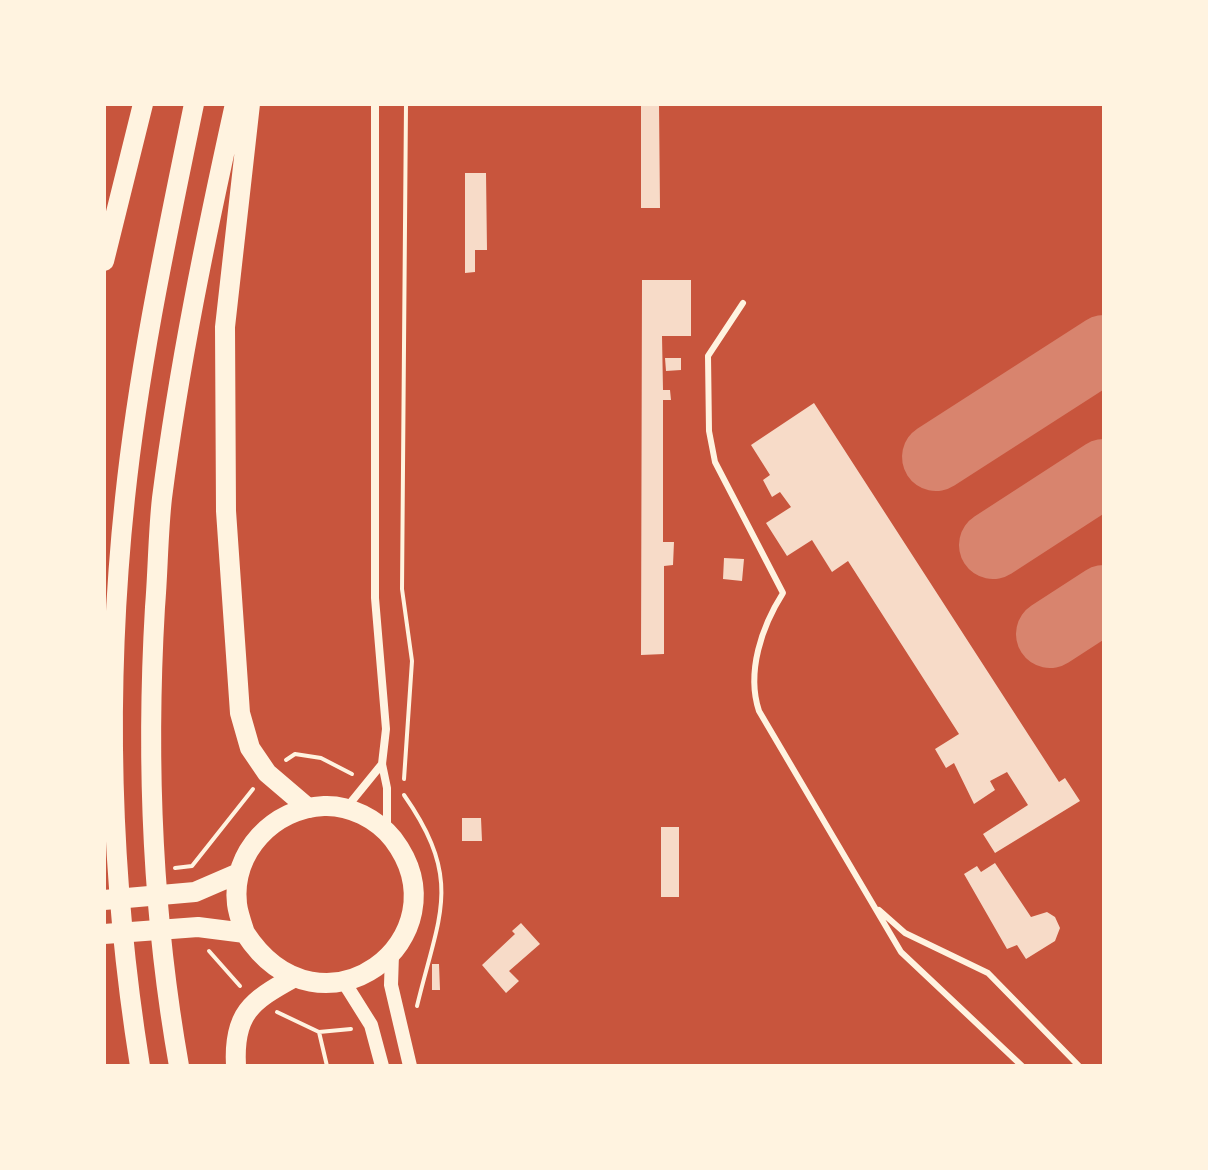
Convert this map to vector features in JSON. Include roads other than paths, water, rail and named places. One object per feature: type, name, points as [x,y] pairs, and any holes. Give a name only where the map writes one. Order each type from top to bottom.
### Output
[{"type":"main road","points":[[104,261],[143,104]]},
{"type":"main road","points":[[140,1066],[128,984],[116,846],[112,740],[114,644],[125,498],[146,348],[194,104]]},
{"type":"main road","points":[[179,1066],[165,987],[152,845],[151,671],[164,485],[192,302],[235,104]]},
{"type":"main road","points":[[250,104],[225,327],[226,511],[240,713],[250,748],[267,773],[308,808]]},
{"type":"main road","points":[[308,808],[346,808],[368,817],[387,831],[404,853],[413,878],[413,906],[406,932],[392,954],[370,972],[344,982],[318,984],[293,978],[274,967],[245,933],[237,904],[239,873],[248,850],[264,830],[284,816],[308,808]]},
{"type":"main road","points":[[104,900],[195,892],[239,873]]},
{"type":"main road","points":[[104,934],[198,927],[245,933]]},
{"type":"main road","points":[[236,1066],[235,1040],[244,1016],[255,999],[293,978]]},
{"type":"street","points":[[375,104],[375,598],[386,729],[382,764],[387,788],[387,831]]},
{"type":"street","points":[[346,808],[382,764]]},
{"type":"street","points":[[392,954],[391,985],[410,1066]]},
{"type":"street","points":[[344,982],[371,1025],[382,1066]]},
{"type":"lane","points":[[743,303],[708,356],[709,431],[715,462],[783,593],[761,638],[754,697],[765,723],[901,952],[1022,1066]]},
{"type":"lane","points":[[873,905],[905,933],[988,973],[1079,1066]]}]
